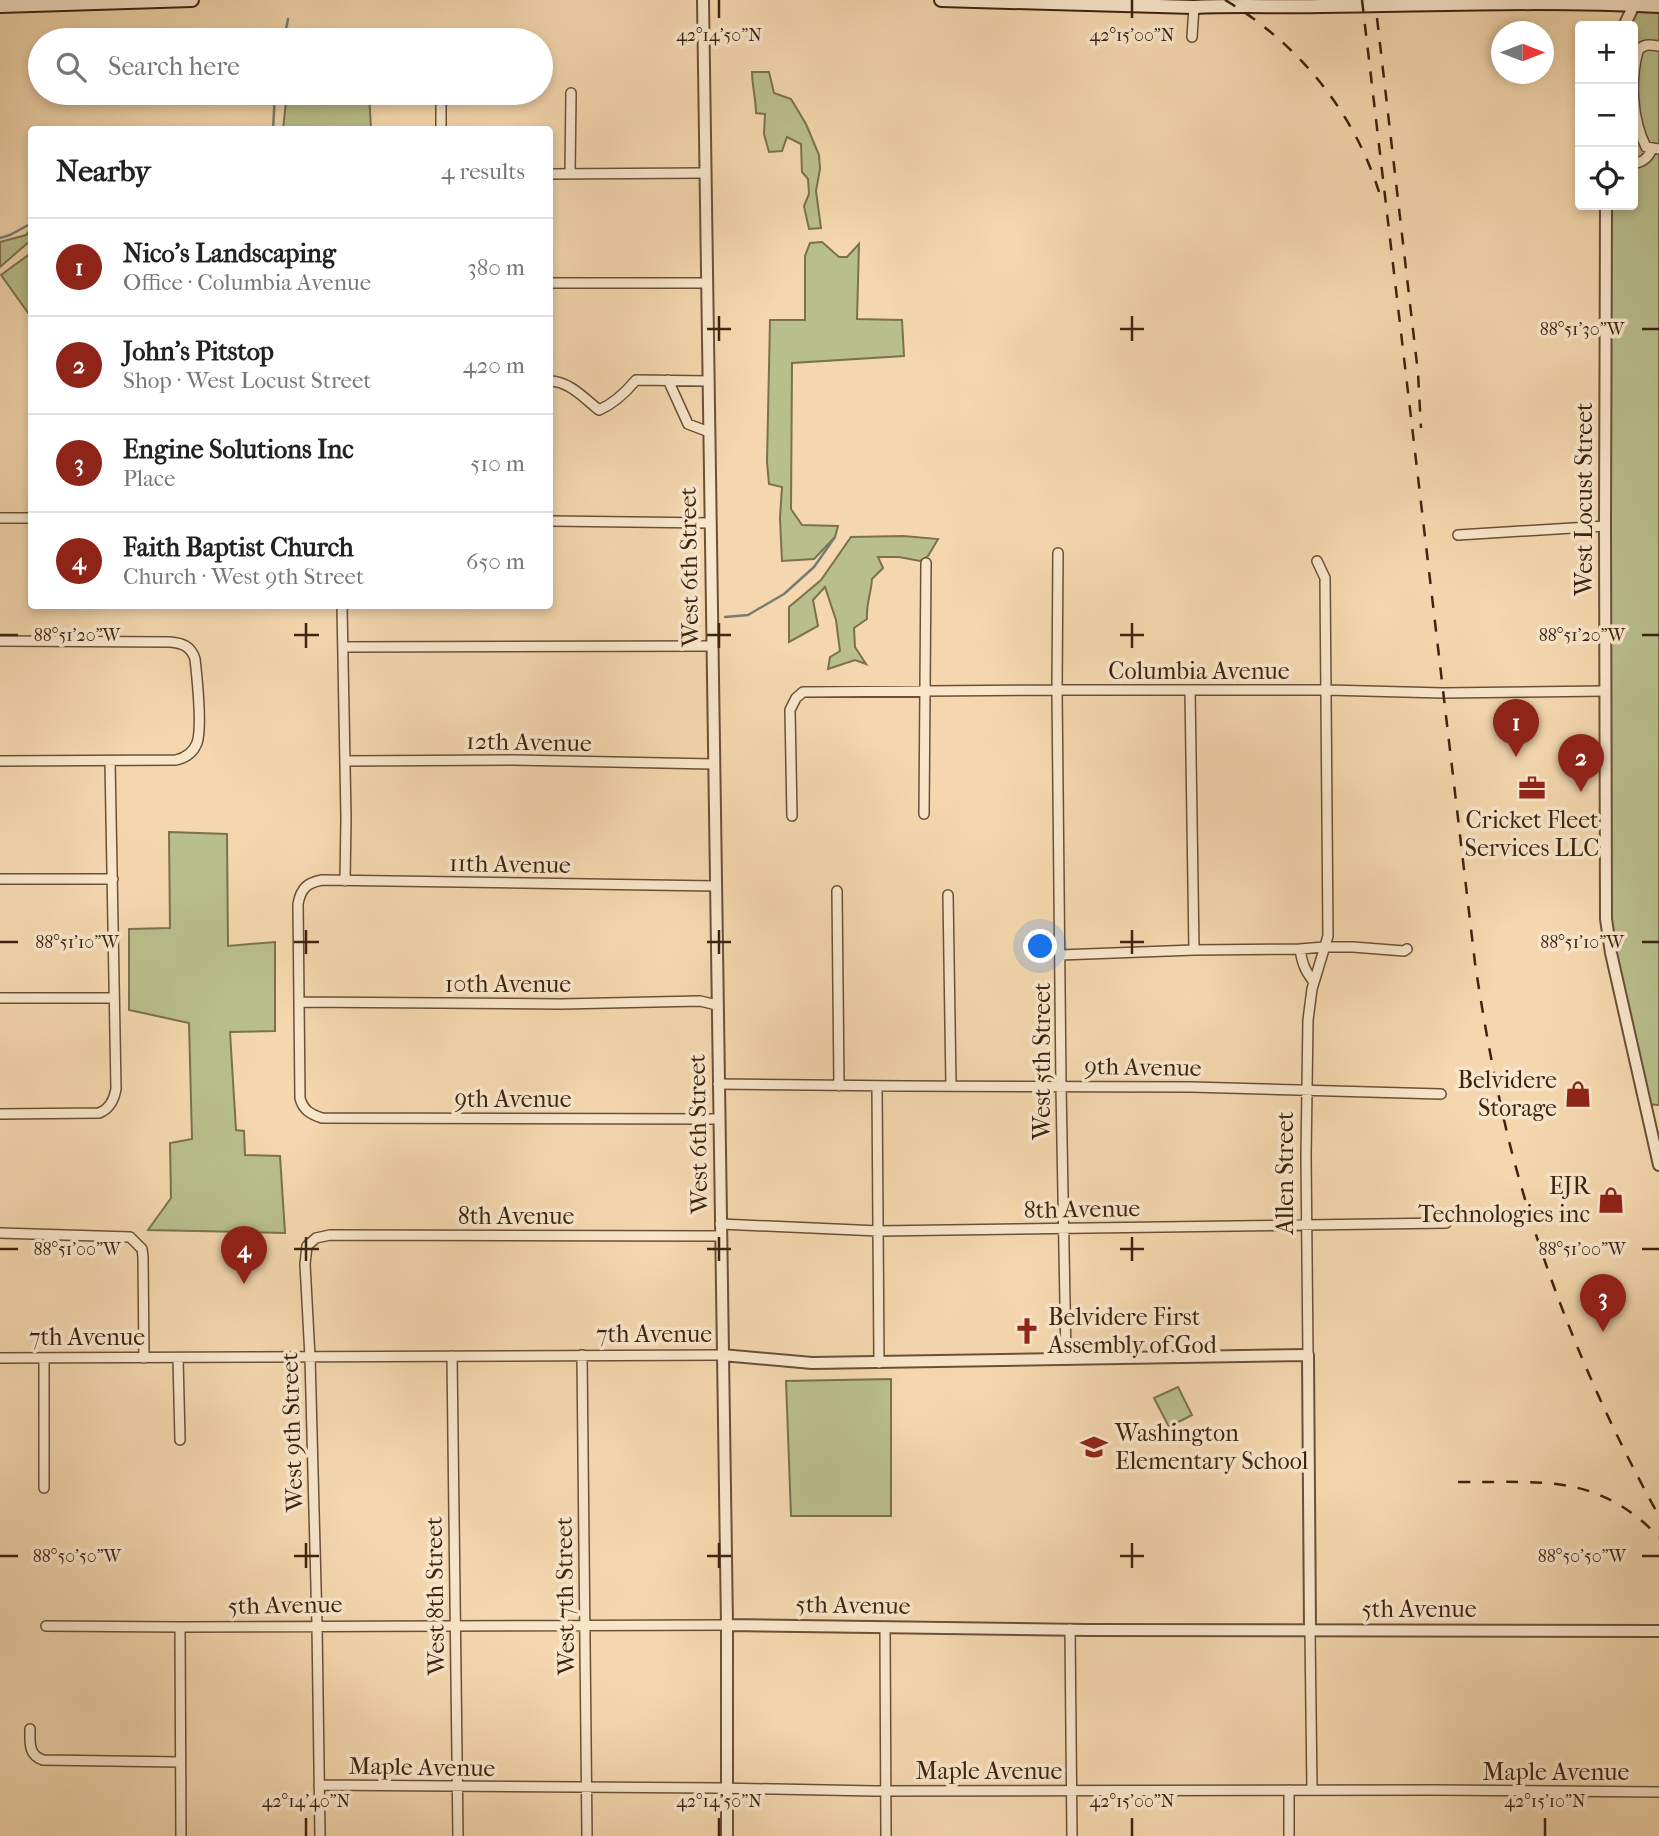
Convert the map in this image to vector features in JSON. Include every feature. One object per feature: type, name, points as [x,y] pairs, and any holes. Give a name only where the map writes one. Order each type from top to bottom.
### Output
[{"type":"main road","points":[[0,6],[192,0]]},
{"type":"main road","points":[[941,0],[1194,7],[1635,2],[1659,6]]},
{"type":"street","name":"West 6th Street","points":[[703,0],[727,1625],[727,1836]]},
{"type":"street","points":[[1626,21],[1635,2]]},
{"type":"street","points":[[1192,37],[1194,7]]},
{"type":"street","points":[[1633,84],[1640,47],[1659,46]]},
{"type":"street","points":[[570,174],[572,93]]},
{"type":"street","points":[[441,105],[441,126]]},
{"type":"street","points":[[1638,120],[1646,147],[1656,149]]},
{"type":"street","points":[[1638,162],[1643,161],[1656,149]]},
{"type":"street","points":[[553,174],[705,173]]},
{"type":"street","name":"West Locust Street","points":[[1606,210],[1606,919],[1611,953],[1659,1165]]},
{"type":"street","points":[[553,283],[706,283]]},
{"type":"street","points":[[553,380],[567,385],[599,411],[608,407],[636,380],[708,381]]},
{"type":"street","points":[[668,380],[688,424],[709,432]]},
{"type":"street","points":[[0,518],[28,518]]},
{"type":"street","points":[[553,521],[710,523]]},
{"type":"street","points":[[1458,535],[1605,526]]},
{"type":"street","name":"West 5th Street","points":[[1058,553],[1057,690],[1066,1358]]},
{"type":"street","name":"Allen Street","points":[[1312,1790],[1306,1089],[1308,1020],[1314,982],[1328,936],[1325,578],[1317,561]]},
{"type":"street","points":[[924,814],[926,563]]},
{"type":"street","points":[[342,609],[345,881]]},
{"type":"street","points":[[0,641],[170,642],[184,645],[193,653],[195,659],[199,728],[197,742],[188,755],[176,760],[0,761]]},
{"type":"street","points":[[343,648],[711,646]]},
{"type":"street","points":[[1190,690],[1194,950]]},
{"type":"street","name":"Columbia Avenue","points":[[792,816],[790,709],[803,692],[1605,691]]},
{"type":"street","name":"12th Avenue","points":[[345,761],[513,760],[713,764]]},
{"type":"street","points":[[0,1114],[99,1113],[112,1104],[116,1089],[110,761]]},
{"type":"street","points":[[0,879],[113,879]]},
{"type":"street","name":"11th Avenue","points":[[299,1002],[299,894],[312,882],[715,886]]},
{"type":"street","points":[[837,891],[839,1086]]},
{"type":"street","points":[[948,895],[951,1086]]},
{"type":"street","points":[[1060,956],[1324,947],[1407,949]]},
{"type":"street","points":[[1300,949],[1305,971],[1314,982]]},
{"type":"street","points":[[0,998],[113,999]]},
{"type":"street","name":"10th Avenue","points":[[299,1002],[561,1004],[700,1001],[716,1005]]},
{"type":"street","name":"9th Avenue","points":[[299,1002],[300,1098],[308,1112],[322,1118],[719,1118]]},
{"type":"street","name":"9th Avenue","points":[[718,1084],[1306,1089],[1441,1094]]},
{"type":"street","points":[[877,1086],[879,1363]]},
{"type":"street","name":"8th Avenue","points":[[720,1224],[879,1231],[1446,1223]]},
{"type":"street","points":[[0,1233],[130,1237],[142,1249],[143,1257],[144,1358]]},
{"type":"street","name":"8th Avenue","points":[[313,1240],[330,1235],[720,1236]]},
{"type":"street","name":"West 9th Street","points":[[313,1240],[307,1247],[305,1264],[310,1357],[320,1836]]},
{"type":"street","name":"7th Avenue","points":[[0,1358],[582,1355],[722,1356],[812,1363],[879,1363],[1308,1355]]},
{"type":"street","name":"West 7th Street","points":[[582,1355],[587,1836]]},
{"type":"street","name":"West 8th Street","points":[[452,1356],[458,1836]]},
{"type":"street","points":[[178,1358],[180,1440]]},
{"type":"street","points":[[44,1359],[44,1488]]},
{"type":"street","name":"5th Avenue","points":[[46,1626],[727,1625],[1659,1631]]},
{"type":"street","points":[[180,1627],[181,1836]]},
{"type":"street","points":[[885,1627],[886,1836]]},
{"type":"street","points":[[1070,1629],[1072,1836]]},
{"type":"street","points":[[30,1729],[30,1746],[38,1759],[180,1762]]},
{"type":"street","name":"Maple Avenue","points":[[319,1785],[1659,1792]]},
{"type":"street","points":[[1289,1790],[1289,1836]]},
{"type":"green space","points":[[1634,5],[1659,6],[1659,1105],[1645,1104],[1611,953],[1606,210],[1638,210],[1638,21],[1626,21]]},
{"type":"green space","points":[[752,72],[769,72],[774,93],[791,99],[806,124],[819,155],[820,169],[816,191],[821,228],[809,229],[804,206],[809,194],[808,179],[802,172],[801,144],[787,137],[782,151],[769,152],[764,134],[765,114],[756,113]]},
{"type":"green space","points":[[286,105],[370,105],[371,126],[283,126]]},
{"type":"green space","points":[[28,233],[28,243],[0,267],[0,242]]},
{"type":"green space","points":[[822,242],[839,257],[847,257],[859,244],[857,319],[902,320],[904,356],[792,363],[791,509],[802,525],[838,526],[835,537],[814,559],[782,561],[782,487],[769,484],[767,462],[770,320],[805,320],[805,256],[810,243]]},
{"type":"green space","points":[[28,255],[28,313],[1,275]]},
{"type":"green space","points":[[903,536],[938,539],[928,556],[920,561],[878,557],[883,568],[872,579],[867,619],[854,628],[855,647],[866,664],[855,660],[828,669],[830,657],[840,651],[836,620],[825,587],[813,600],[818,626],[789,642],[789,607],[821,580],[851,537]]},
{"type":"green space","points":[[169,832],[227,834],[228,946],[275,942],[275,1031],[230,1032],[236,1130],[244,1131],[245,1155],[280,1156],[285,1233],[148,1230],[171,1198],[170,1143],[192,1139],[189,1023],[129,1010],[129,929],[170,928]]},
{"type":"green space","points":[[891,1379],[891,1516],[791,1516],[786,1381]]},
{"type":"green space","points":[[1178,1387],[1192,1415],[1169,1427],[1154,1398]]},
{"type":"waterway","points":[[286,28],[288,19]]},
{"type":"waterway","points":[[273,126],[274,105]]},
{"type":"waterway","points":[[0,238],[28,225]]},
{"type":"waterway","points":[[725,617],[748,615],[784,594],[814,567],[835,537]]},
{"type":"railway","points":[[1225,0],[1276,37],[1320,82],[1355,134],[1379,192]]},
{"type":"railway","points":[[1362,0],[1475,963],[1494,1075],[1522,1190],[1554,1286],[1592,1380],[1659,1516]]},
{"type":"railway","points":[[1377,18],[1418,373],[1421,428]]},
{"type":"railway","points":[[1458,1482],[1541,1483],[1590,1491],[1613,1501],[1636,1516],[1659,1537]]},
{"type":"place","name":"Nico's Landscaping","points":[[1516,757]]},
{"type":"place","name":"Cricket Fleet Services LLC","points":[[1532,788]]},
{"type":"place","name":"John's Pitstop","points":[[1581,792]]},
{"type":"place","name":"Belvidere Storage","points":[[1578,1094]]},
{"type":"place","name":"EJR Technologies inc","points":[[1611,1200]]},
{"type":"place","name":"Faith Baptist Church","points":[[244,1284]]},
{"type":"place","name":"Belvidere First Assembly of God","points":[[1027,1331]]},
{"type":"place","name":"Engine Solutions Inc","points":[[1603,1332]]},
{"type":"place","name":"Washington Elementary School","points":[[1094,1447]]}]
